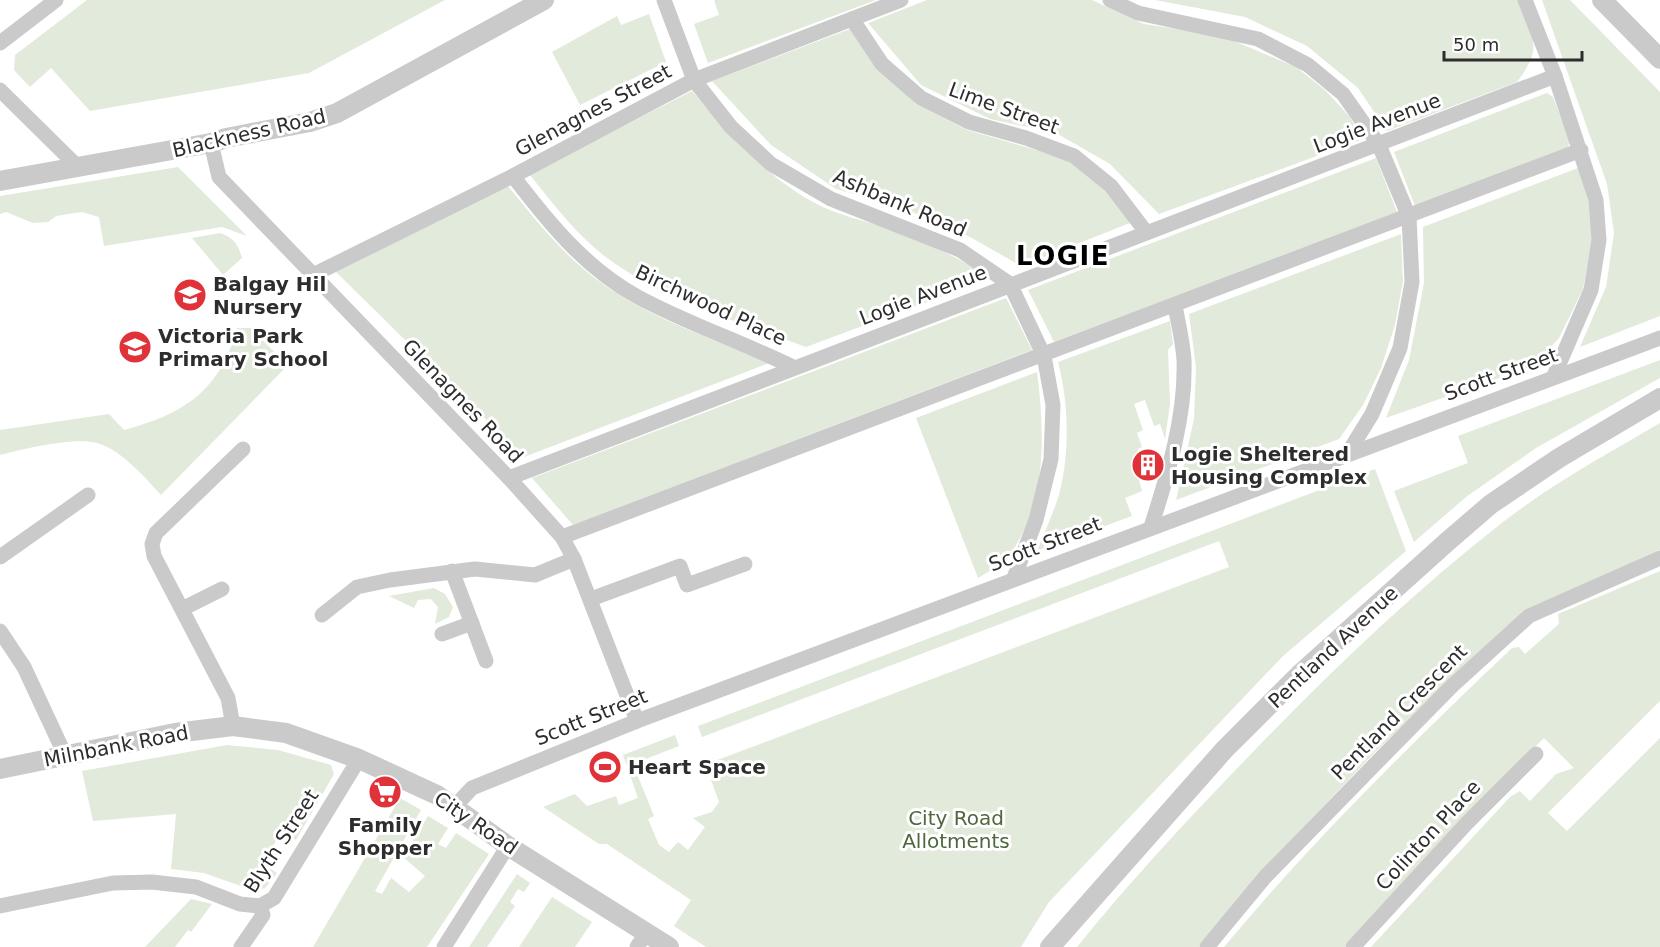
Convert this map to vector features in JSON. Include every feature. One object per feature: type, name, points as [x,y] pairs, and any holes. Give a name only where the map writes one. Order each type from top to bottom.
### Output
[{"type":"street","points":[[0,43],[56,0]]},
{"type":"street","name":"Blackness Road","points":[[0,181],[211,143],[310,122],[337,113],[544,0]]},
{"type":"street","name":"Ashbank Road","points":[[664,0],[694,80],[731,127],[771,164],[831,199],[960,250],[1010,284]]},
{"type":"street","name":"Glenagnes Street","points":[[313,275],[513,176],[694,80],[901,0]]},
{"type":"street","points":[[1110,0],[1138,13],[1200,24],[1258,39],[1308,65],[1343,94],[1378,145],[1409,217],[1412,282],[1400,348],[1372,414],[1348,453]]},
{"type":"street","points":[[1525,0],[1555,76],[1596,200],[1599,240],[1591,290],[1554,376]]},
{"type":"street","points":[[1602,0],[1660,59]]},
{"type":"street","name":"Lime Street","points":[[852,19],[882,64],[921,99],[969,122],[1026,138],[1074,156],[1111,186],[1146,232]]},
{"type":"street","name":"Logie Avenue","points":[[508,478],[1555,76]]},
{"type":"street","points":[[0,90],[78,167]]},
{"type":"street","name":"Glenagnes Road","points":[[211,143],[219,177],[562,537],[591,599],[638,721]]},
{"type":"street","points":[[562,537],[1044,356],[1581,150]]},
{"type":"street","name":"Birchwood Place","points":[[513,176],[546,220],[571,245],[588,261],[636,296],[793,367]]},
{"type":"street","points":[[1010,284],[1044,356],[1053,405],[1051,459],[1036,520],[1014,578]]},
{"type":"street","points":[[1151,527],[1168,475],[1178,422],[1184,360],[1175,305]]},
{"type":"street","name":"Scott Street","points":[[455,806],[472,788],[638,721],[1014,578],[1660,338]]},
{"type":"street","name":"Pentland Avenue","points":[[1050,947],[1224,750],[1299,675],[1491,504],[1559,458],[1660,398]]},
{"type":"street","points":[[233,726],[228,698],[154,555],[152,544],[156,533],[243,449]]},
{"type":"street","points":[[0,557],[88,495]]},
{"type":"street","name":"Pentland Crescent","points":[[1207,947],[1265,877],[1452,686],[1529,616],[1660,558]]},
{"type":"street","points":[[322,615],[357,587],[475,569],[535,575],[574,559]]},
{"type":"street","points":[[591,599],[680,566],[687,585],[744,564]]},
{"type":"street","points":[[452,571],[486,662]]},
{"type":"street","points":[[182,609],[222,589]]},
{"type":"street","points":[[442,634],[472,623]]},
{"type":"street","points":[[0,631],[24,667],[65,755]]},
{"type":"street","name":"Milnbank Road","points":[[0,769],[175,733],[233,726]]},
{"type":"street","name":"City Road","points":[[233,726],[286,733],[359,759],[455,806],[508,846],[642,939],[669,947]]},
{"type":"street","name":"Colinton Place","points":[[1353,947],[1466,824],[1536,754]]},
{"type":"street","name":"Blyth Street","points":[[241,947],[262,915],[260,906],[274,898],[359,759]]},
{"type":"street","points":[[444,947],[508,846]]},
{"type":"street","points":[[0,906],[113,884],[152,882],[196,887],[240,904],[260,906]]},
{"type":"green space","points":[[87,0],[445,0],[309,73],[90,111],[51,68],[30,87],[14,70],[15,55]]},
{"type":"green space","points":[[714,0],[876,0],[708,63],[694,24],[719,15]]},
{"type":"green space","points":[[927,0],[1092,0],[1144,24],[1222,36],[1296,67],[1325,90],[1350,117],[1363,139],[1159,214],[1110,164],[1056,133],[990,119],[921,85],[868,23]]},
{"type":"green space","points":[[1155,0],[1518,0],[1531,33],[1533,51],[1531,60],[1517,82],[1387,131],[1358,88],[1307,46],[1245,17]]},
{"type":"green space","points":[[1542,0],[1570,0],[1660,92],[1660,316],[1580,347],[1606,287],[1614,233],[1607,184]]},
{"type":"green space","points":[[649,14],[666,62],[580,105],[552,52],[617,16],[621,25]]},
{"type":"green space","points":[[850,29],[878,68],[916,104],[967,130],[1067,159],[1107,189],[1130,223],[1021,266],[970,237],[903,208],[836,189],[771,145],[712,81]]},
{"type":"green space","points":[[692,91],[755,158],[790,188],[837,213],[915,238],[991,278],[806,347],[701,308],[650,285],[626,271],[582,237],[529,174]]},
{"type":"green space","points":[[1547,93],[1553,97],[1570,141],[1568,148],[1415,206],[1394,152]]},
{"type":"green space","points":[[1376,158],[1397,212],[1054,342],[1028,290]]},
{"type":"green space","points":[[178,167],[247,236],[222,227],[104,246],[99,217],[82,212],[56,216],[48,222],[33,223],[6,212],[0,214],[0,196]]},
{"type":"green space","points":[[1578,168],[1590,206],[1592,240],[1583,289],[1559,338],[1533,366],[1386,418],[1409,360],[1424,283],[1423,227]]},
{"type":"green space","points":[[507,185],[564,250],[603,284],[662,318],[769,363],[524,457],[336,272]]},
{"type":"green space","points":[[220,233],[235,242],[242,258],[223,275],[192,238]]},
{"type":"green space","points":[[1401,234],[1403,281],[1395,325],[1381,368],[1363,405],[1339,439],[1176,500],[1194,419],[1196,367],[1189,314]]},
{"type":"green space","points":[[1006,298],[1032,350],[573,525],[532,478]]},
{"type":"green space","points":[[1170,321],[1173,344],[1168,350],[1170,404],[1165,439],[1160,424],[1154,426],[1145,400],[1134,404],[1143,430],[1137,433],[1142,447],[1138,449],[1141,457],[1134,460],[1142,491],[1125,498],[1132,516],[1037,551],[1059,495],[1065,462],[1066,411],[1058,362]]},
{"type":"green space","points":[[237,328],[252,328],[287,366],[161,495],[115,451],[97,443],[62,443],[0,455],[0,430],[109,414],[124,430],[145,424],[182,407],[210,384],[230,350]]},
{"type":"green space","points":[[1660,360],[1660,378],[1536,448],[1466,497],[1414,542],[1394,491],[1468,463],[1458,436]]},
{"type":"green space","points":[[1037,372],[1042,445],[1036,495],[1019,540],[1002,563],[978,578],[916,418]]},
{"type":"green space","points":[[1660,423],[1660,550],[1523,612],[1375,752],[1270,862],[1199,947],[1077,947],[1183,825],[1310,694],[1404,605],[1469,549],[1522,508],[1580,470]]},
{"type":"green space","name":"City Road Allotments","points":[[1375,469],[1406,551],[1283,656],[1049,902],[1021,947],[706,947],[674,926],[691,900],[607,844],[599,844],[543,807],[575,794],[587,806],[616,796],[619,805],[638,798],[623,755],[675,735],[679,746],[633,764],[654,816],[648,819],[659,845],[669,852],[678,842],[688,850],[705,827],[693,818],[712,812],[719,802],[711,780],[718,778],[712,762],[1229,567],[1219,541],[702,737],[698,726]]},
{"type":"green space","points":[[1660,571],[1660,701],[1548,813],[1567,831],[1660,738],[1660,947],[1371,947],[1510,797],[1520,791],[1530,801],[1556,774],[1574,768],[1544,738],[1462,820],[1345,947],[1224,947],[1292,869],[1364,793],[1512,648],[1519,647],[1525,654],[1559,624],[1558,614]]},
{"type":"green space","points":[[434,588],[445,594],[453,607],[449,617],[435,624],[438,607],[431,599],[418,600],[414,608],[389,596]]},
{"type":"green space","points":[[227,745],[278,750],[331,765],[334,774],[296,840],[281,832],[263,864],[277,873],[265,888],[255,891],[204,873],[171,869],[176,814],[93,821],[82,771]]},
{"type":"green space","points":[[400,798],[421,810],[375,891],[382,894],[391,878],[409,892],[425,876],[403,857],[428,816],[448,828],[438,844],[446,848],[456,833],[489,854],[427,947],[313,947]]},
{"type":"green space","points":[[517,874],[530,883],[524,892],[518,889],[510,902],[515,906],[487,947],[469,947]]},
{"type":"green space","points":[[552,897],[592,922],[575,947],[519,947]]},
{"type":"green space","points":[[191,899],[212,904],[191,932],[188,930],[175,947],[145,947]]},
{"type":"place","name":"Balgay Hil Nursery","points":[[190,295]]},
{"type":"place","name":"Victoria Park Primary School","points":[[135,347]]},
{"type":"place","name":"Logie Sheltered Housing Complex","points":[[1148,465]]},
{"type":"place","name":"Heart Space","points":[[605,767]]},
{"type":"place","name":"Family Shopper","points":[[385,792]]},
{"type":"district","name":"LOGIE","points":[[1063,256]]}]
